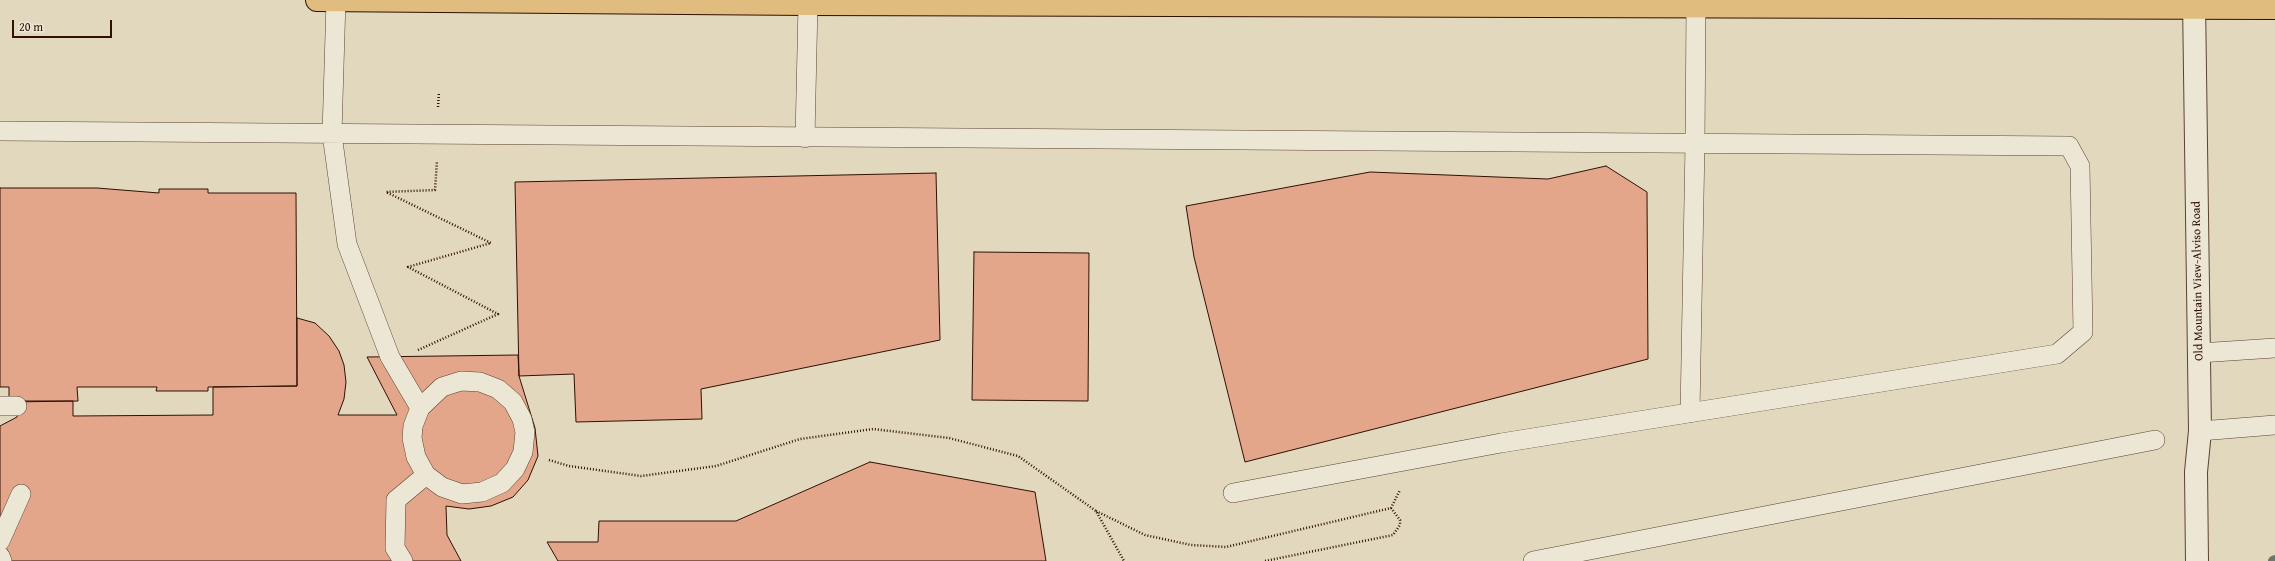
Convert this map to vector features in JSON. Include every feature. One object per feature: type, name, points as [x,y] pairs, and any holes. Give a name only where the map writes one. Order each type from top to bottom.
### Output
[{"type":"main road","points":[[316,0],[808,4],[1696,6],[2195,4],[2275,8]]},
{"type":"street","name":"Old Mountain View-Alviso Road","points":[[2195,4],[2200,431],[2196,472],[2197,561]]},
{"type":"lane","points":[[336,0],[332,134],[347,244],[390,357],[420,408]]},
{"type":"lane","points":[[805,138],[808,4]]},
{"type":"lane","points":[[1690,413],[1696,144],[1696,6]]},
{"type":"lane","points":[[0,131],[2069,146],[2080,166],[2083,332],[2057,354],[1411,459],[1233,493]]},
{"type":"lane","points":[[2199,353],[2275,348]]},
{"type":"lane","points":[[461,381],[480,382],[498,389],[513,402],[522,419],[525,432],[523,452],[515,469],[502,483],[482,492],[462,494],[442,487],[426,475],[416,457],[412,438],[413,426],[420,408],[442,387],[461,381]]},
{"type":"lane","points":[[2200,431],[2275,425]]},
{"type":"lane","points":[[1533,561],[2155,440]]},
{"type":"lane","points":[[403,561],[395,548],[396,500],[426,475]]},
{"type":"lane","points":[[0,541],[21,494]]},
{"type":"lane","points":[[0,556],[2,561]]},
{"type":"path","points":[[416,351],[498,314],[408,267],[491,244],[386,192],[435,190],[437,160]]},
{"type":"path","points":[[544,458],[569,466],[641,476],[716,466],[800,439],[873,429],[949,438],[1018,456],[1096,511],[1145,535],[1191,545],[1226,547],[1391,508]]},
{"type":"path","points":[[1391,508],[1411,459]]},
{"type":"path","points":[[1265,561],[1393,536],[1400,525],[1400,520],[1391,508]]},
{"type":"path","points":[[1096,511],[1124,561]]},
{"type":"building","points":[[1606,166],[1647,192],[1648,359],[1245,462],[1194,257],[1186,206],[1370,172],[1548,179]]},
{"type":"building","points":[[936,173],[940,340],[701,389],[702,419],[576,422],[574,374],[519,376],[515,182]]},
{"type":"building","points":[[0,188],[97,188],[159,193],[159,189],[208,189],[208,193],[296,193],[297,386],[208,387],[208,391],[156,391],[157,387],[77,387],[78,401],[9,402],[9,387],[0,387]]},
{"type":"building","points":[[974,252],[1089,253],[1088,401],[972,400]]},
{"type":"building","points":[[297,318],[315,323],[329,336],[339,351],[344,365],[346,382],[344,399],[338,415],[397,415],[367,357],[518,355],[519,376],[535,428],[538,456],[528,480],[513,497],[491,506],[469,509],[446,506],[447,535],[461,561],[0,561],[0,426],[17,417],[17,401],[73,401],[73,416],[213,415],[213,387],[297,386]]},
{"type":"building","points":[[870,462],[1035,492],[1046,561],[558,561],[547,542],[598,542],[599,521],[736,521]]}]
